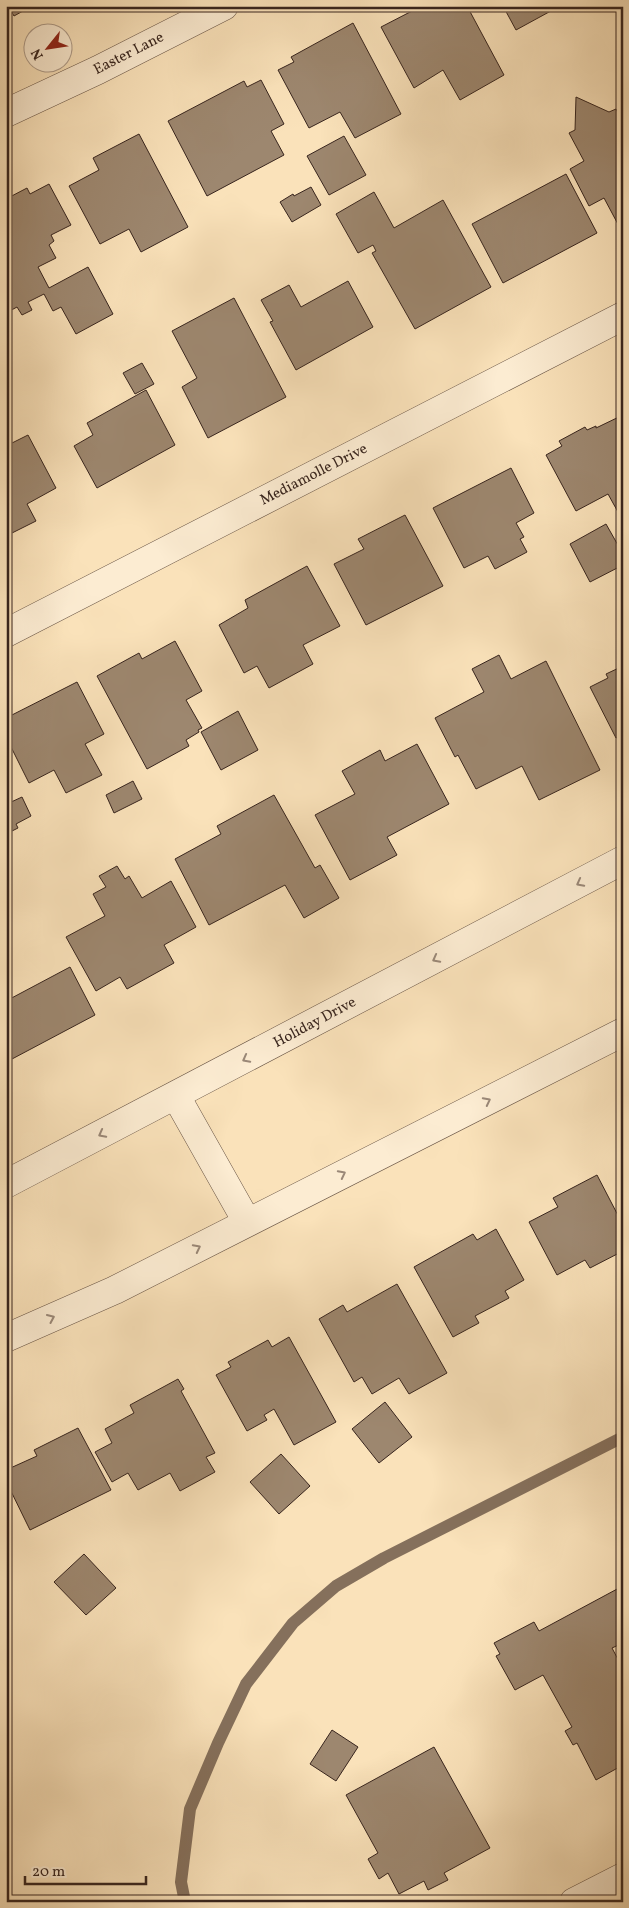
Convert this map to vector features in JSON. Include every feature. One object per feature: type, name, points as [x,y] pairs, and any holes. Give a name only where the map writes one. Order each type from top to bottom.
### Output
[{"type":"street","name":"Easter Lane","points":[[6,113],[98,70],[224,6]]},
{"type":"street","name":"Mediamolle Drive","points":[[6,633],[623,316]]},
{"type":"street","name":"Holiday Drive","points":[[6,1184],[623,860]]},
{"type":"street","points":[[6,1338],[114,1290],[623,1032]]},
{"type":"street","points":[[176,1096],[247,1222]]},
{"type":"street","points":[[574,1902],[623,1877]]},
{"type":"building","points":[[8,6],[32,6],[14,16]]},
{"type":"building","points":[[409,6],[467,6],[504,75],[460,100],[443,70],[414,88],[381,27],[412,11]]},
{"type":"building","points":[[503,6],[560,6],[516,30]]},
{"type":"building","points":[[353,23],[401,114],[355,138],[340,112],[309,128],[278,70],[294,62],[291,57]]},
{"type":"building","points":[[261,80],[284,124],[271,131],[284,155],[207,196],[168,121],[244,81],[247,87]]},
{"type":"building","points":[[576,97],[609,112],[616,109],[623,122],[623,227],[620,228],[604,198],[589,206],[570,169],[584,161],[569,133],[575,130]]},
{"type":"building","points":[[139,134],[188,227],[141,252],[129,229],[100,244],[69,186],[99,170],[93,158]]},
{"type":"building","points":[[344,136],[366,175],[329,195],[307,156]]},
{"type":"building","points":[[566,174],[597,233],[503,283],[472,224]]},
{"type":"building","points":[[49,184],[71,225],[51,235],[54,241],[49,245],[56,258],[38,267],[49,288],[88,267],[113,314],[76,334],[61,307],[53,311],[44,294],[28,302],[32,310],[22,315],[17,307],[6,313],[6,199],[27,188],[30,194]]},
{"type":"building","points":[[311,187],[321,205],[292,222],[280,202],[293,194],[294,196]]},
{"type":"building","points":[[374,192],[394,228],[443,200],[491,287],[415,329],[372,253],[376,251],[373,245],[358,253],[336,214]]},
{"type":"building","points":[[348,281],[373,327],[296,370],[270,322],[273,321],[261,300],[289,285],[301,307]]},
{"type":"building","points":[[234,298],[286,397],[208,438],[182,387],[197,378],[172,331]]},
{"type":"building","points":[[142,363],[154,384],[135,394],[123,373]]},
{"type":"building","points":[[146,390],[175,445],[97,488],[74,446],[93,435],[87,423]]},
{"type":"building","points":[[623,415],[623,521],[608,494],[576,511],[546,455],[562,446],[559,441],[585,427],[587,430],[596,426],[596,428]]},
{"type":"building","points":[[28,435],[56,488],[27,504],[36,521],[6,536],[6,446]]},
{"type":"building","points":[[511,468],[534,513],[516,523],[524,537],[520,539],[527,552],[495,569],[488,556],[464,568],[433,508]]},
{"type":"building","points":[[405,515],[443,586],[366,625],[334,564],[364,549],[358,539]]},
{"type":"building","points":[[606,524],[623,554],[623,565],[590,582],[570,544]]},
{"type":"building","points":[[307,566],[340,626],[303,645],[313,664],[269,688],[257,666],[244,673],[219,625],[248,608],[245,600]]},
{"type":"building","points":[[175,641],[202,691],[186,700],[202,728],[186,740],[189,746],[147,769],[97,676],[139,653],[142,659]]},
{"type":"building","points":[[499,655],[511,679],[546,661],[600,770],[539,800],[522,766],[476,789],[458,755],[455,757],[435,718],[484,692],[472,669]]},
{"type":"building","points":[[623,666],[623,734],[616,738],[590,687],[608,678],[606,674]]},
{"type":"building","points":[[77,682],[104,734],[85,744],[102,775],[66,793],[54,770],[29,783],[6,737],[6,718]]},
{"type":"building","points":[[238,711],[258,750],[221,770],[201,732]]},
{"type":"building","points":[[417,744],[449,804],[387,837],[397,855],[350,880],[315,815],[355,794],[342,771],[380,750],[385,761]]},
{"type":"building","points":[[133,781],[142,799],[114,813],[106,795]]},
{"type":"building","points":[[274,795],[315,868],[320,865],[339,898],[304,918],[285,885],[209,925],[175,859],[221,834],[217,826]]},
{"type":"building","points":[[6,797],[9,803],[22,797],[31,816],[16,824],[18,828],[6,834]]},
{"type":"building","points":[[117,866],[125,879],[129,876],[142,898],[171,881],[196,927],[164,945],[174,963],[127,989],[120,977],[96,991],[66,937],[105,916],[93,894],[106,887],[99,876]]},
{"type":"building","points":[[70,967],[95,1015],[12,1059],[6,1049],[6,1001]]},
{"type":"building","points":[[597,1175],[623,1225],[623,1251],[590,1268],[585,1260],[557,1275],[529,1222],[558,1207],[553,1198]]},
{"type":"building","points":[[496,1229],[524,1280],[505,1291],[509,1298],[475,1316],[479,1323],[453,1337],[414,1267],[473,1234],[477,1240]]},
{"type":"building","points":[[397,1284],[447,1373],[409,1394],[399,1378],[372,1394],[362,1377],[354,1382],[319,1319],[343,1305],[347,1312]]},
{"type":"building","points":[[289,1337],[336,1422],[294,1445],[274,1409],[264,1415],[267,1420],[247,1431],[216,1375],[231,1367],[228,1362],[268,1340],[272,1347]]},
{"type":"building","points":[[178,1379],[184,1389],[181,1391],[215,1453],[206,1457],[215,1472],[180,1491],[170,1473],[138,1490],[128,1473],[112,1482],[95,1452],[112,1443],[105,1429],[134,1413],[130,1405]]},
{"type":"building","points":[[385,1402],[412,1437],[379,1463],[352,1429]]},
{"type":"building","points":[[78,1428],[111,1490],[30,1530],[6,1481],[6,1470],[37,1456],[34,1450]]},
{"type":"building","points":[[281,1454],[310,1486],[279,1514],[250,1482]]},
{"type":"building","points":[[84,1554],[116,1588],[86,1615],[54,1582]]},
{"type":"building","points":[[619,1588],[623,1594],[623,1643],[612,1648],[621,1665],[623,1664],[623,1765],[596,1780],[577,1743],[573,1745],[565,1731],[572,1727],[543,1675],[515,1690],[496,1656],[500,1654],[494,1643],[534,1622],[539,1631]]},
{"type":"building","points":[[332,1730],[358,1747],[336,1781],[310,1764]]},
{"type":"building","points":[[434,1747],[490,1848],[444,1873],[448,1880],[428,1890],[424,1881],[399,1894],[388,1873],[379,1879],[368,1859],[378,1853],[346,1795]]},
{"type":"waterway","points":[[185,1902],[181,1882],[190,1809],[246,1684],[293,1623],[336,1586],[384,1558],[623,1437]]}]
